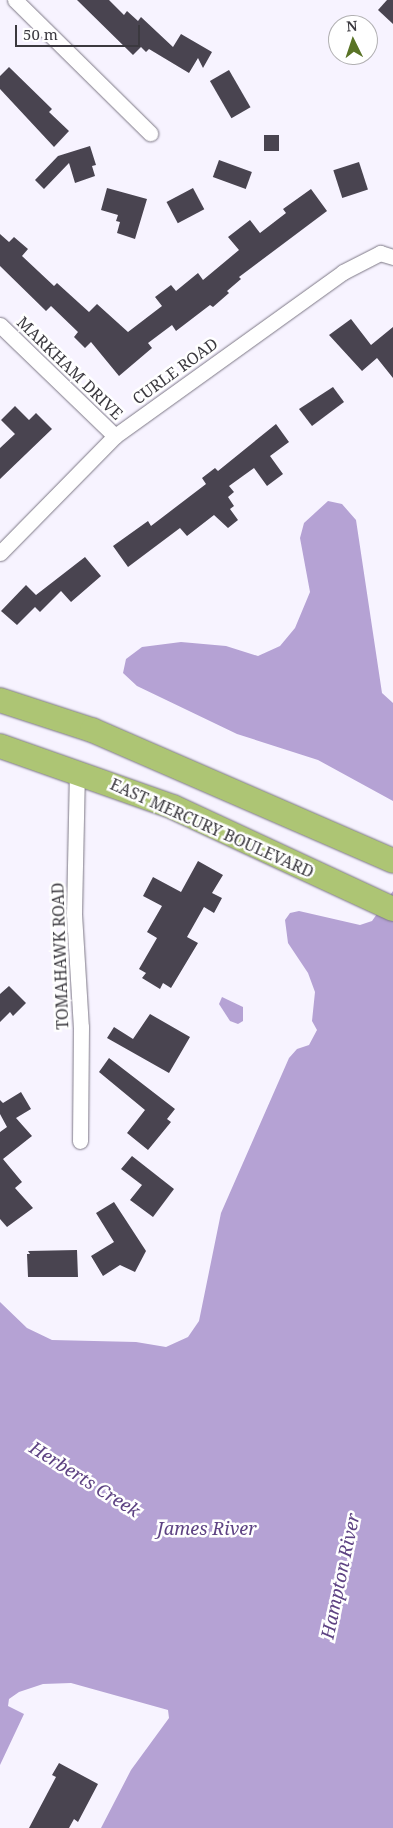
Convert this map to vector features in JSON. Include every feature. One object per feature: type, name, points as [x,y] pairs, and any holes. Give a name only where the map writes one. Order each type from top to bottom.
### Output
[{"type":"main road","points":[[0,700],[92,730],[388,858]]},
{"type":"main road","name":"EAST MERCURY BOULEVARD","points":[[0,746],[76,770],[173,807],[393,909]]},
{"type":"street","points":[[15,0],[150,133]]},
{"type":"street","name":"CURLE ROAD","points":[[0,553],[116,436],[343,272],[380,253],[393,257]]},
{"type":"street","name":"MARKHAM DRIVE","points":[[0,325],[116,436]]},
{"type":"street","name":"TOMAHAWK ROAD","points":[[76,770],[74,914],[81,1027],[80,1141]]},
{"type":"water","points":[[328,501],[342,504],[356,520],[382,693],[393,703],[393,801],[318,760],[237,734],[137,686],[123,673],[126,659],[142,647],[181,642],[226,646],[258,656],[280,646],[295,628],[310,592],[300,538],[304,523]]},
{"type":"water","name":"James River","points":[[393,891],[393,1828],[101,1828],[131,1770],[169,1718],[168,1710],[71,1683],[43,1684],[19,1692],[9,1699],[8,1706],[24,1714],[0,1765],[0,1302],[27,1328],[52,1340],[136,1342],[166,1347],[188,1337],[199,1321],[221,1213],[289,1058],[297,1049],[309,1045],[317,1030],[312,1021],[315,992],[308,973],[288,943],[285,920],[290,913],[299,911],[360,925],[372,921]]},
{"type":"water","points":[[222,997],[243,1007],[243,1021],[238,1024],[230,1021],[219,1004]]},
{"type":"building","points":[[77,0],[109,0],[124,15],[127,11],[138,21],[141,17],[173,47],[181,34],[212,52],[203,68],[198,58],[189,73],[149,49],[146,52],[141,47],[133,55]]},
{"type":"building","points":[[387,0],[393,0],[393,24],[378,10]]},
{"type":"building","points":[[9,67],[52,109],[49,112],[69,131],[54,147],[0,89],[0,76]]},
{"type":"building","points":[[229,70],[250,107],[231,118],[210,81]]},
{"type":"building","points":[[264,135],[279,135],[279,151],[264,151]]},
{"type":"building","points":[[90,146],[96,165],[92,166],[95,176],[75,183],[69,163],[44,189],[35,180],[58,156]]},
{"type":"building","points":[[219,160],[252,172],[246,189],[213,177]]},
{"type":"building","points":[[359,162],[368,190],[342,198],[333,170]]},
{"type":"building","points":[[107,188],[147,199],[135,239],[117,233],[120,222],[116,221],[118,215],[101,210]]},
{"type":"building","points":[[193,188],[204,209],[178,223],[167,202]]},
{"type":"building","points":[[311,189],[327,211],[239,277],[241,279],[227,291],[229,293],[213,307],[210,305],[176,331],[172,325],[148,343],[152,348],[119,376],[91,342],[85,348],[74,337],[78,332],[51,306],[46,311],[0,266],[0,234],[9,242],[14,237],[28,249],[22,256],[54,286],[57,283],[89,312],[97,304],[128,332],[162,306],[155,297],[171,285],[176,291],[198,273],[203,280],[239,250],[228,237],[250,220],[260,233],[286,213],[283,209]]},
{"type":"building","points":[[351,319],[371,345],[393,327],[393,378],[377,358],[362,371],[329,335]]},
{"type":"building","points":[[333,387],[344,402],[312,426],[299,409]]},
{"type":"building","points":[[15,406],[29,420],[36,413],[52,429],[0,479],[0,448],[15,434],[1,420]]},
{"type":"building","points":[[276,424],[289,442],[270,456],[283,474],[267,486],[254,468],[229,486],[234,492],[228,497],[234,506],[230,509],[238,520],[228,528],[214,515],[187,536],[180,528],[128,567],[113,546],[148,521],[151,526],[206,484],[202,478],[215,468],[218,471]]},
{"type":"building","points":[[85,557],[101,576],[71,602],[61,591],[40,612],[35,607],[17,625],[1,611],[26,585],[36,595]]},
{"type":"building","points":[[198,861],[223,875],[212,893],[222,898],[214,913],[204,907],[187,937],[198,943],[171,988],[163,983],[160,989],[142,978],[146,973],[139,969],[157,938],[147,932],[162,906],[143,896],[153,877],[181,892]]},
{"type":"building","points":[[9,986],[26,1003],[13,1016],[10,1012],[0,1022],[0,994]]},
{"type":"building","points":[[150,1014],[190,1037],[169,1073],[107,1038],[114,1027],[133,1039]]},
{"type":"building","points":[[109,1058],[175,1109],[167,1119],[171,1122],[148,1150],[127,1133],[145,1110],[99,1072]]},
{"type":"building","points":[[21,1092],[31,1109],[16,1118],[32,1136],[3,1159],[22,1182],[15,1188],[33,1208],[7,1227],[0,1219],[0,1132],[7,1127],[0,1114],[0,1100],[3,1103]]},
{"type":"building","points":[[132,1156],[174,1189],[153,1217],[130,1200],[142,1185],[121,1169]]},
{"type":"building","points":[[114,1202],[146,1251],[135,1272],[120,1265],[103,1276],[91,1256],[114,1242],[96,1213]]},
{"type":"building","points":[[77,1250],[78,1277],[28,1277],[27,1254],[30,1254],[28,1251]]},
{"type":"building","points":[[59,1763],[98,1784],[78,1822],[74,1819],[69,1828],[29,1828],[56,1777],[52,1775]]},
{"type":"water label","name":"Herberts Creek","points":[[85,1479]]},
{"type":"water label","name":"Hampton River","points":[[340,1576]]}]
